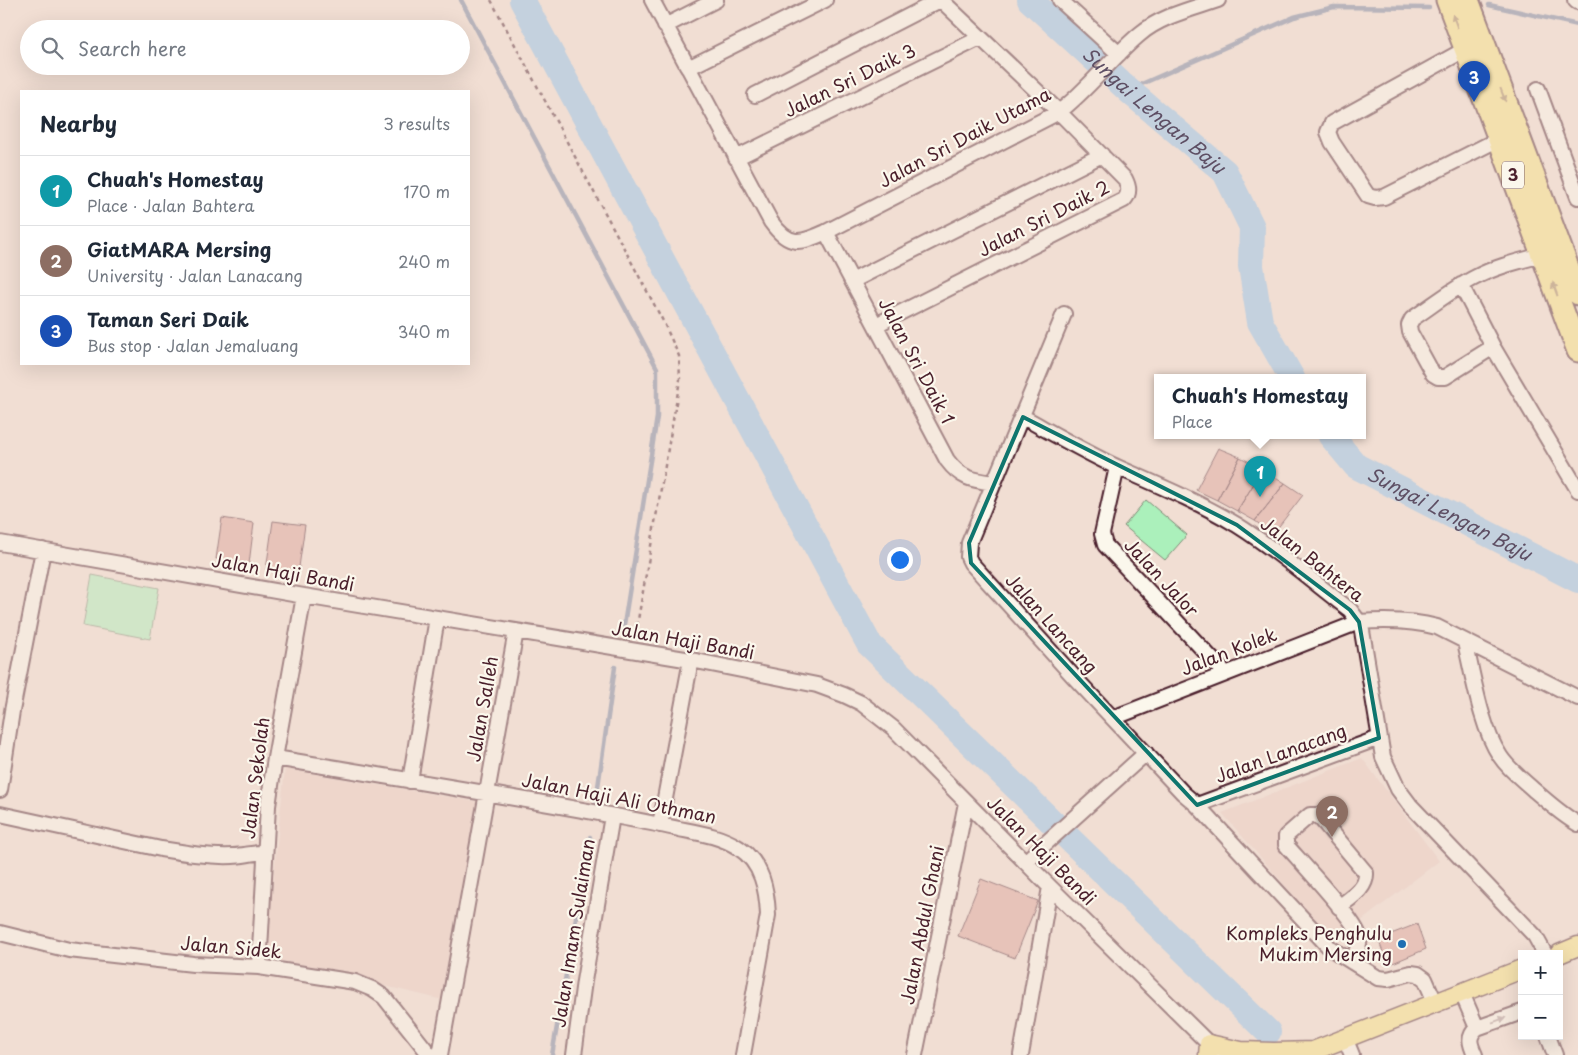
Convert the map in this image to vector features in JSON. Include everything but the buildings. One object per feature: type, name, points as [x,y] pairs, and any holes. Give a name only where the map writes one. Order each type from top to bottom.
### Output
[{"type":"highway","name":"3","points":[[1447,0],[1578,351]]},
{"type":"highway","name":"3","points":[[1468,0],[1578,294]]},
{"type":"main road","points":[[1563,952],[1578,946]]},
{"type":"main road","points":[[1212,1051],[1309,1053],[1518,971]]},
{"type":"street","points":[[652,0],[736,158]]},
{"type":"street","points":[[665,26],[716,0]]},
{"type":"street","points":[[688,68],[825,0]]},
{"type":"street","points":[[755,95],[940,0]]},
{"type":"street","name":"Jalan Sri Daik 2","points":[[876,325],[1124,200],[1128,196],[1129,187],[1126,179],[1059,112],[940,0]]},
{"type":"street","points":[[1060,0],[1115,58]]},
{"type":"street","name":"Jalan Sri Daik Utama","points":[[736,158],[771,222],[784,237],[800,241],[810,239],[1059,112],[1086,89],[1141,33],[1157,23],[1218,0]]},
{"type":"street","name":"Jalan Sri Daik 3","points":[[736,158],[980,38]]},
{"type":"street","points":[[1466,49],[1332,123],[1328,132],[1332,142],[1368,196],[1375,198],[1384,197],[1499,139]]},
{"type":"street","points":[[1538,89],[1578,196]]},
{"type":"street","points":[[852,280],[1102,155]]},
{"type":"street","name":"Jalan Sri Daik 1","points":[[826,232],[951,466],[965,477],[994,484]]},
{"type":"street","points":[[1493,347],[1445,376],[1438,377],[1433,374],[1410,332],[1409,325],[1412,319],[1461,285],[1492,270],[1542,254]]},
{"type":"street","points":[[1461,285],[1493,347],[1578,490]]},
{"type":"street","name":"Jalan Lancang","points":[[1064,314],[1023,417],[969,543],[968,557],[971,563],[1074,677],[1197,805],[1330,948],[1378,978],[1388,979],[1411,973],[1418,974],[1425,978],[1436,1004]]},
{"type":"street","name":"Jalan Bahtera","points":[[1023,417],[1117,467],[1160,485],[1237,525],[1350,610],[1359,622],[1362,631],[1383,757],[1398,789],[1410,805],[1535,936],[1543,950]]},
{"type":"street","name":"Jalan Jalor","points":[[1117,467],[1102,534],[1105,545],[1225,673]]},
{"type":"street","name":"Jalan Haji Bandi","points":[[0,543],[304,596],[691,660],[817,685],[844,695],[861,703],[893,728],[1212,1051]]},
{"type":"street","points":[[0,790],[6,710],[43,550]]},
{"type":"street","name":"Jalan Sekolah","points":[[258,967],[268,806],[304,596]]},
{"type":"street","points":[[410,781],[436,618]]},
{"type":"street","name":"Jalan Kolek","points":[[1114,718],[1359,622],[1398,620],[1426,624],[1448,632],[1578,698]]},
{"type":"street","name":"Jalan Salleh","points":[[440,1055],[516,631]]},
{"type":"street","points":[[1465,642],[1491,742],[1510,769],[1564,816],[1578,824]]},
{"type":"street","points":[[660,825],[691,660]]},
{"type":"street","name":"Jalan Lanacang","points":[[1197,805],[1379,738]]},
{"type":"street","points":[[1025,862],[1146,753]]},
{"type":"street","name":"Jalan Haji Ali Othman","points":[[275,758],[488,793],[660,825],[720,838],[741,849],[755,864],[768,897],[768,915],[742,1055]]},
{"type":"street","name":"Jalan Abdul Ghani","points":[[915,1055],[966,803]]},
{"type":"street","points":[[0,814],[187,854],[234,856],[265,852]]},
{"type":"street","points":[[1339,907],[1364,886],[1367,880],[1366,873],[1322,819],[1316,815],[1310,815],[1286,836],[1286,845],[1356,927],[1359,945],[1352,962]]},
{"type":"street","name":"Jalan Imam Sulaiman","points":[[574,1055],[584,981],[612,816]]},
{"type":"street","points":[[1021,1055],[1050,887]]},
{"type":"street","name":"Jalan Sidek","points":[[0,933],[69,950],[111,956],[193,964],[258,967],[355,982],[372,988],[384,997],[430,1055]]},
{"type":"street","points":[[1462,993],[1477,1028]]},
{"type":"street","points":[[1474,1055],[1470,1043],[1471,1033],[1477,1028],[1518,1013]]},
{"type":"street","points":[[1345,1038],[1352,1055]]},
{"type":"street","points":[[1549,1040],[1555,1055]]},
{"type":"path","points":[[491,0],[663,322],[679,356],[680,380],[633,650]]},
{"type":"highlighted area","points":[[1023,417],[1237,525],[1350,610],[1359,622],[1379,738],[1197,805],[971,563],[969,543]]},
{"type":"shaded area","points":[[1362,758],[1439,861],[1334,942],[1222,813]]},
{"type":"shaded area","points":[[285,769],[478,802],[443,1000],[265,957]]},
{"type":"green space","points":[[1146,500],[1187,535],[1165,560],[1124,526]]},
{"type":"green space","points":[[92,575],[159,588],[150,639],[83,626]]},
{"type":"waterway","points":[[461,0],[657,368],[657,417],[623,631]]},
{"type":"waterway","points":[[522,0],[869,644],[1268,1032]]},
{"type":"waterway","name":"Sungai Lengan Baju","points":[[1030,0],[1128,90],[1225,172],[1252,227],[1251,266],[1260,322],[1290,374]]},
{"type":"waterway","points":[[1489,5],[1578,25]]},
{"type":"waterway","points":[[1128,90],[1294,17],[1334,7],[1429,8]]},
{"type":"waterway","name":"Sungai Lengan Baju","points":[[1334,439],[1356,466],[1578,580]]},
{"type":"waterway","points":[[596,801],[615,667]]},
{"type":"waterway","points":[[552,1055],[590,837]]},
{"type":"place","name":"Taman Seri Daik","points":[[1474,102]]},
{"type":"place","name":"Chuah's Homestay","points":[[1260,497]]},
{"type":"place","name":"GiatMARA Mersing","points":[[1332,837]]},
{"type":"place","name":"Kompleks Penghulu Mukim Mersing","points":[[1402,944]]}]
